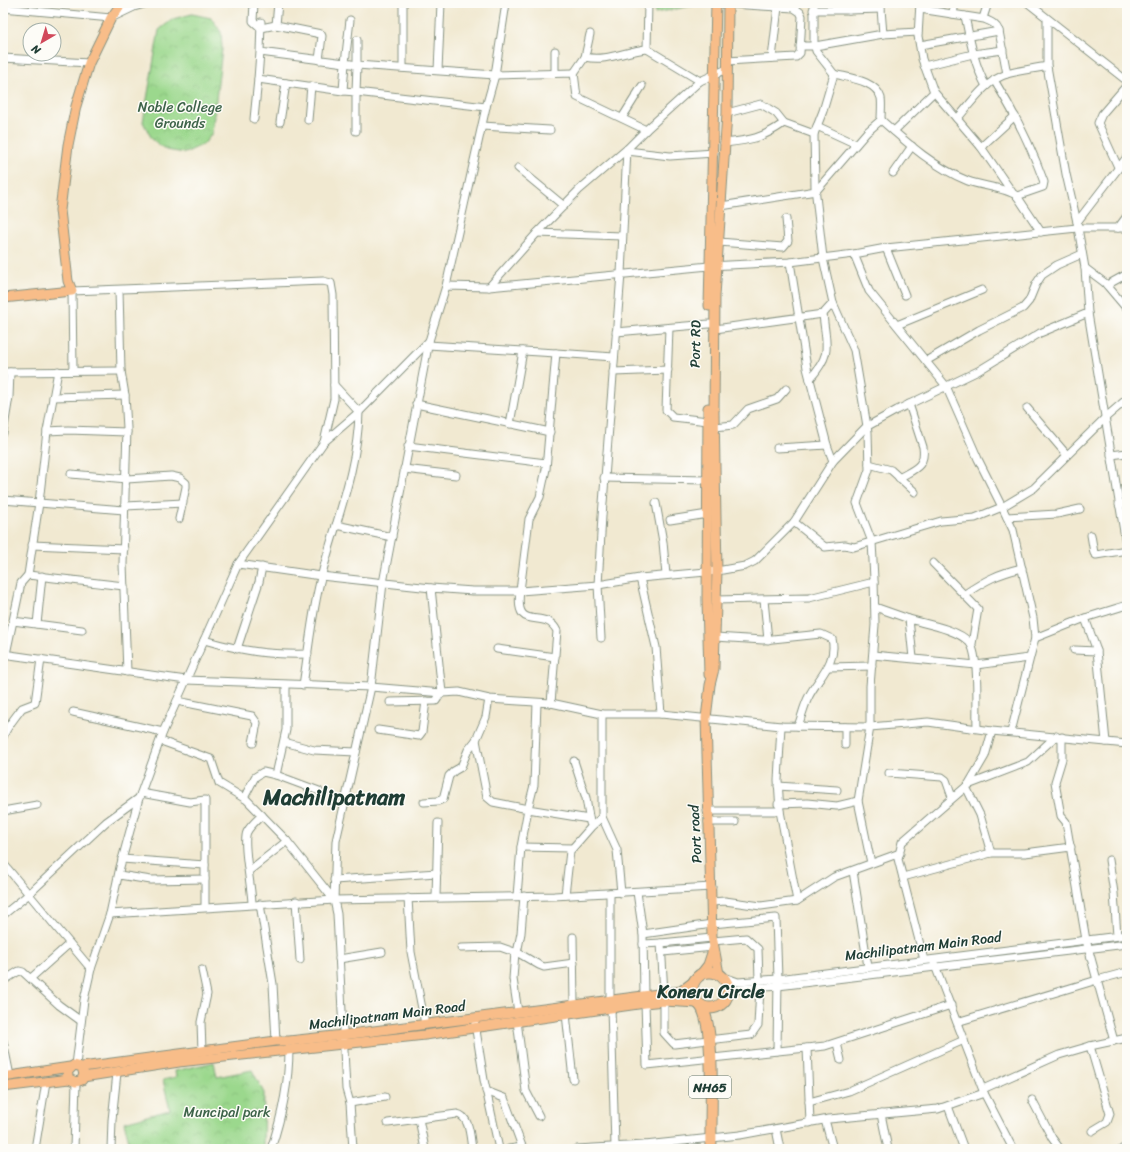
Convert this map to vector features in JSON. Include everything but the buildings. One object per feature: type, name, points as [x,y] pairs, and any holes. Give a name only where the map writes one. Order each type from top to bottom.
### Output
[{"type":"highway","points":[[693,982],[701,974],[707,972],[721,976],[729,988],[727,999],[719,1006],[714,1008],[707,1024]]},
{"type":"highway","name":"NH65","points":[[693,982],[692,993],[704,1011],[709,1040],[710,1144]]},
{"type":"highway","points":[[699,1004],[714,1008]]},
{"type":"main road","points":[[3,298],[72,291],[68,281],[60,210],[68,145],[76,106],[89,63],[111,18],[122,3]]},
{"type":"main road","name":"Port RD","points":[[710,685],[708,664],[712,572],[707,480],[711,424],[716,3]]},
{"type":"main road","points":[[713,266],[719,242],[727,113],[728,3]]},
{"type":"main road","points":[[710,685],[714,669],[716,600],[712,572],[711,424]]},
{"type":"main road","name":"Port road","points":[[710,685],[706,718],[708,822],[712,887],[713,944],[721,976]]},
{"type":"main road","name":"Port road","points":[[701,974],[708,965],[713,944]]},
{"type":"main road","name":"Machilipatnam Main Road","points":[[3,1087],[76,1080],[179,1062],[289,1049],[424,1024],[475,1022],[518,1016],[574,1005],[611,1004],[664,997],[681,991],[693,982]]},
{"type":"main road","name":"Machilipatnam Main Road","points":[[664,997],[699,1004]]},
{"type":"main road","name":"Machilipatnam Main Road","points":[[518,1016],[566,1014],[611,1004]]},
{"type":"main road","name":"Machilipatnam Main Road","points":[[6,1076],[276,1041],[418,1036],[475,1022]]},
{"type":"main road","points":[[76,1067],[84,1072],[76,1080],[67,1074],[76,1067]]},
{"type":"street","points":[[3,8],[111,18],[134,7],[148,3]]},
{"type":"street","points":[[254,3],[253,21],[261,25],[276,25],[321,34],[319,60]]},
{"type":"street","points":[[276,25],[278,3]]},
{"type":"street","points":[[403,3],[403,68]]},
{"type":"street","points":[[438,70],[441,3]]},
{"type":"street","points":[[353,1149],[350,1103],[346,1089],[339,959],[334,900],[336,841],[371,688],[383,583],[428,343],[446,286],[486,107],[495,75],[506,3]]},
{"type":"street","points":[[647,50],[648,3]]},
{"type":"street","points":[[489,287],[537,233],[579,190],[627,150],[646,130],[700,81],[715,75],[727,65],[772,58],[796,57],[800,53],[802,16],[800,12],[794,8],[716,3]]},
{"type":"street","points":[[938,12],[939,3]]},
{"type":"street","points":[[953,14],[955,3]]},
{"type":"street","points":[[983,18],[988,3]]},
{"type":"street","points":[[1033,4],[1047,19],[1127,81]]},
{"type":"street","points":[[721,206],[816,191],[856,144],[881,120],[881,98],[877,90],[861,81],[834,74],[816,51],[814,6],[881,6],[883,34]]},
{"type":"street","points":[[1007,74],[997,25],[983,18],[938,12],[920,6],[918,32],[920,45],[924,66],[934,92],[981,147],[1042,232]]},
{"type":"street","points":[[772,58],[778,7]]},
{"type":"street","points":[[965,16],[978,72],[986,86]]},
{"type":"street","points":[[1047,19],[1047,66],[1066,174],[1085,268],[1088,313],[1127,550],[1098,556],[1094,553],[1091,535]]},
{"type":"street","points":[[343,91],[350,20]]},
{"type":"street","points":[[254,119],[261,25]]},
{"type":"street","points":[[920,45],[999,31]]},
{"type":"street","points":[[800,46],[815,46],[883,34],[918,32]]},
{"type":"street","points":[[590,34],[585,57],[574,73],[577,97],[646,130]]},
{"type":"street","points":[[356,131],[357,40]]},
{"type":"street","points":[[554,74],[555,50]]},
{"type":"street","points":[[585,57],[596,60],[608,59],[625,52],[647,50],[700,81]]},
{"type":"street","points":[[924,66],[973,54],[1003,50]]},
{"type":"street","points":[[260,52],[357,65],[495,75],[574,73]]},
{"type":"street","points":[[3,58],[89,63]]},
{"type":"street","points":[[957,119],[986,86],[994,80],[1007,74],[1047,66]]},
{"type":"street","points":[[834,74],[814,134],[816,191],[823,258],[833,304],[854,350],[866,428],[869,464],[869,470],[857,503],[872,542],[875,607],[870,727],[858,801],[871,863]]},
{"type":"street","points":[[258,79],[343,91],[486,107]]},
{"type":"street","points":[[881,120],[932,161],[967,180],[1015,194],[1039,190],[1043,187],[1044,182],[1031,146],[994,80]]},
{"type":"street","points":[[280,122],[286,83]]},
{"type":"street","points":[[1118,167],[1098,123],[1102,114],[1127,84]]},
{"type":"street","points":[[308,120],[311,86]]},
{"type":"street","points":[[622,118],[642,86]]},
{"type":"street","points":[[894,131],[934,92]]},
{"type":"street","points":[[727,113],[761,104],[776,114],[784,123],[814,134]]},
{"type":"street","points":[[981,147],[1015,116]]},
{"type":"street","points":[[724,143],[755,140],[772,132],[784,123]]},
{"type":"street","points":[[482,126],[550,130]]},
{"type":"street","points":[[817,126],[856,144]]},
{"type":"street","points":[[893,173],[912,146]]},
{"type":"street","points":[[627,150],[670,156],[714,153]]},
{"type":"street","points":[[601,638],[598,585],[604,478],[621,274],[627,150]]},
{"type":"street","points":[[1077,225],[1118,167],[1127,157]]},
{"type":"street","points":[[518,168],[564,206]]},
{"type":"street","points":[[1118,228],[1127,216]]},
{"type":"street","points":[[719,242],[783,247],[788,241],[786,219]]},
{"type":"street","points":[[446,286],[489,287],[713,266],[790,262],[854,254],[886,248],[1042,232],[1077,225],[1127,228]]},
{"type":"street","points":[[537,233],[622,236]]},
{"type":"street","points":[[886,248],[905,295]]},
{"type":"street","points":[[854,254],[869,291],[946,386],[978,459],[1014,530],[1033,618],[1035,638],[1028,658],[1011,732]]},
{"type":"street","points":[[926,361],[979,330],[1023,308],[1029,302],[1036,284],[1042,275],[1057,265],[1082,254]]},
{"type":"street","points":[[790,262],[794,293],[800,318],[810,379],[827,445],[833,461]]},
{"type":"street","points":[[1085,268],[1107,285],[1127,309]]},
{"type":"street","points":[[1107,285],[1127,274]]},
{"type":"street","points":[[73,371],[72,291],[322,281],[331,283],[333,295],[334,399],[324,442]]},
{"type":"street","points":[[119,290],[121,371],[125,395],[127,432],[127,479],[124,549],[127,672]]},
{"type":"street","points":[[897,325],[982,290]]},
{"type":"street","points":[[616,332],[669,328],[712,327],[800,318],[822,314],[833,304]]},
{"type":"street","points":[[238,564],[321,576],[431,588],[520,591],[598,585],[666,574],[712,572],[745,566],[755,561],[794,522],[833,461],[866,428],[909,404],[978,371],[1040,333],[1088,313]]},
{"type":"street","points":[[810,379],[821,366],[827,352],[822,314]]},
{"type":"street","points":[[669,328],[666,410],[668,414],[673,417],[711,424],[733,425],[748,409],[777,399],[786,390]]},
{"type":"street","points":[[76,1067],[81,1021],[91,969],[110,914],[122,860],[140,796],[163,732],[238,564],[324,442],[359,412],[428,343],[614,357]]},
{"type":"street","points":[[510,424],[523,351]]},
{"type":"street","points":[[551,703],[557,631],[555,626],[550,622],[525,616],[521,613],[518,603],[529,519],[540,497],[546,463],[556,353]]},
{"type":"street","points":[[613,372],[668,370]]},
{"type":"street","points":[[58,371],[47,430],[39,503],[28,575],[21,583],[5,654],[186,680],[371,688],[441,693],[459,692],[490,699],[551,703],[602,714],[661,714],[781,726],[870,727],[928,722],[992,731],[1127,744]]},
{"type":"street","points":[[3,433],[5,414],[10,397],[6,372],[121,371]]},
{"type":"street","points":[[303,685],[321,576],[348,485],[359,436],[359,412],[334,385]]},
{"type":"street","points":[[53,397],[125,395]]},
{"type":"street","points":[[794,522],[827,547],[845,545],[854,547],[941,521],[975,518],[1002,507],[1034,488],[1105,418],[1127,399]]},
{"type":"street","points":[[416,404],[550,432]]},
{"type":"street","points":[[899,478],[920,465],[924,455],[924,447],[909,404]]},
{"type":"street","points":[[1026,408],[1067,455]]},
{"type":"street","points":[[47,430],[127,432]]},
{"type":"street","points":[[777,448],[827,445]]},
{"type":"street","points":[[408,446],[546,463]]},
{"type":"street","points":[[1112,455],[1127,453]]},
{"type":"street","points":[[869,464],[892,470],[915,492]]},
{"type":"street","points":[[404,469],[456,475]]},
{"type":"street","points":[[71,474],[127,479],[171,476],[180,478],[186,483],[180,519]]},
{"type":"street","points":[[604,478],[707,480]]},
{"type":"street","points":[[3,500],[125,508],[182,503]]},
{"type":"street","points":[[1119,505],[1127,502]]},
{"type":"street","points":[[656,503],[663,542],[666,574]]},
{"type":"street","points":[[1007,517],[1057,514],[1080,509]]},
{"type":"street","points":[[670,520],[708,514]]},
{"type":"street","points":[[336,525],[392,537]]},
{"type":"street","points":[[32,545],[124,549]]},
{"type":"street","points":[[933,563],[978,609],[972,644],[976,665],[976,728]]},
{"type":"street","points":[[237,649],[259,582],[262,567]]},
{"type":"street","points":[[965,594],[998,574],[1022,568]]},
{"type":"street","points":[[28,575],[124,586]]},
{"type":"street","points":[[37,624],[42,576]]},
{"type":"street","points":[[640,578],[656,647],[661,714]]},
{"type":"street","points":[[716,600],[810,598],[874,582]]},
{"type":"street","points":[[390,702],[438,700],[441,693],[431,588]]},
{"type":"street","points":[[764,600],[768,640]]},
{"type":"street","points":[[1035,638],[1086,618],[1127,605]]},
{"type":"street","points":[[875,607],[959,635],[972,644]]},
{"type":"street","points":[[1086,618],[1097,651],[1106,742]]},
{"type":"street","points":[[909,619],[913,658]]},
{"type":"street","points":[[13,621],[82,630]]},
{"type":"street","points":[[715,638],[768,640],[821,634],[832,639],[833,643],[828,668],[808,697],[798,726]]},
{"type":"street","points":[[204,640],[237,649],[274,655],[308,654]]},
{"type":"street","points":[[497,649],[555,657]]},
{"type":"street","points":[[1074,650],[1097,651]]},
{"type":"street","points":[[873,654],[976,665],[1028,658]]},
{"type":"street","points":[[3,737],[7,728],[22,708],[34,703],[41,659]]},
{"type":"street","points":[[828,668],[872,666]]},
{"type":"street","points":[[276,775],[286,730],[286,685]]},
{"type":"street","points":[[424,802],[443,799],[449,776],[454,771],[462,767],[468,750],[476,740],[486,717],[490,699]]},
{"type":"street","points":[[177,701],[252,716],[257,723],[253,743]]},
{"type":"street","points":[[378,730],[416,736],[421,734],[426,701]]},
{"type":"street","points":[[537,703],[534,786],[521,846],[521,933],[516,952],[513,979],[526,1091],[539,1116]]},
{"type":"street","points":[[73,712],[163,732]]},
{"type":"street","points":[[602,714],[602,817],[617,850],[621,893]]},
{"type":"street","points":[[781,726],[778,786],[779,807],[797,901]]},
{"type":"street","points":[[845,727],[845,746]]},
{"type":"street","points":[[967,786],[985,756],[992,731]]},
{"type":"street","points":[[924,960],[898,859],[902,842],[952,797],[967,786],[1028,762],[1059,737]]},
{"type":"street","points":[[1059,737],[1062,759],[1055,782],[1061,816],[1066,822],[1086,940],[1114,1041]]},
{"type":"street","points":[[476,740],[486,793],[489,800],[590,823]]},
{"type":"street","points":[[161,741],[211,760],[219,783],[244,798],[262,815],[287,841],[334,900]]},
{"type":"street","points":[[284,742],[319,750],[356,752]]},
{"type":"street","points":[[574,761],[586,798],[590,823]]},
{"type":"street","points":[[244,798],[258,774],[263,772],[276,775],[319,791]]},
{"type":"street","points":[[889,773],[942,777],[946,780],[952,797]]},
{"type":"street","points":[[778,786],[837,790]]},
{"type":"street","points":[[967,786],[980,815],[991,853]]},
{"type":"street","points":[[3,915],[29,894],[106,822],[140,796],[190,802],[205,800],[205,907]]},
{"type":"street","points":[[708,811],[779,807],[807,803],[837,806],[858,801]]},
{"type":"street","points":[[3,810],[37,805]]},
{"type":"street","points":[[252,904],[246,836],[248,831],[262,815]]},
{"type":"street","points":[[565,895],[570,851],[590,823],[602,817]]},
{"type":"street","points":[[708,822],[734,822]]},
{"type":"street","points":[[436,897],[438,823]]},
{"type":"street","points":[[250,870],[287,841]]},
{"type":"street","points":[[521,846],[572,848]]},
{"type":"street","points":[[903,877],[991,853],[1025,853],[1071,847]]},
{"type":"street","points":[[712,902],[726,901],[761,906],[797,901],[834,877],[900,854]]},
{"type":"street","points":[[122,860],[205,865]]},
{"type":"street","points":[[1109,860],[1118,936]]},
{"type":"street","points":[[4,865],[91,969]]},
{"type":"street","points":[[853,871],[868,968]]},
{"type":"street","points":[[334,880],[437,874]]},
{"type":"street","points":[[119,875],[151,880],[205,879]]},
{"type":"street","points":[[110,914],[334,900],[610,894],[712,887]]},
{"type":"street","points":[[637,892],[643,934],[647,1065],[807,1048],[837,1043],[951,1005]]},
{"type":"street","points":[[610,894],[615,1146]]},
{"type":"street","points":[[408,898],[411,952],[424,1024]]},
{"type":"street","points":[[296,902],[300,960]]},
{"type":"street","points":[[260,904],[273,984],[276,1041]]},
{"type":"street","points":[[643,934],[712,924],[776,918],[778,983],[777,1051]]},
{"type":"street","name":"Machilipatnam Main Road","points":[[721,976],[738,982],[759,980],[778,983],[934,963],[1127,935]]},
{"type":"street","points":[[573,937],[574,1005]]},
{"type":"street","points":[[663,952],[746,938],[758,949],[759,980]]},
{"type":"street","points":[[661,943],[663,952],[664,1033],[674,1044],[750,1035],[758,1024],[760,988]]},
{"type":"street","points":[[31,978],[69,944]]},
{"type":"street","points":[[643,944],[713,944]]},
{"type":"street","name":"Machilipatnam Main Road","points":[[727,999],[732,992],[740,989],[760,988],[778,983],[924,960],[934,963],[1127,944]]},
{"type":"street","points":[[461,948],[500,947],[516,952],[539,966],[574,963]]},
{"type":"street","points":[[339,959],[382,952]]},
{"type":"street","points":[[934,963],[983,1091],[1012,1149]]},
{"type":"street","points":[[202,970],[207,994],[201,1022],[202,1050]]},
{"type":"street","points":[[3,981],[19,971],[26,974],[59,1005],[81,1021]]},
{"type":"street","points":[[957,1022],[1127,972]]},
{"type":"street","points":[[566,1014],[573,1080]]},
{"type":"street","points":[[475,1022],[486,1091],[499,1149]]},
{"type":"street","points":[[577,1149],[615,1146],[645,1147],[710,1144],[810,1122],[938,1109],[983,1091],[1059,1055],[1090,1046],[1127,1038]]},
{"type":"street","points":[[809,1102],[849,1091],[964,1040]]},
{"type":"street","points":[[3,1041],[6,1076]]},
{"type":"street","points":[[837,1043],[841,1060]]},
{"type":"street","points":[[1090,1046],[1110,1114],[1107,1122],[1092,1131]]},
{"type":"street","points":[[807,1048],[810,1122]]},
{"type":"street","points":[[271,1149],[279,1127],[289,1078],[289,1049]]},
{"type":"street","points":[[111,1149],[112,1120],[117,1073]]},
{"type":"street","points":[[74,1149],[76,1080]]},
{"type":"street","points":[[34,1149],[46,1082]]},
{"type":"street","points":[[486,1091],[504,1098],[523,1148],[509,1149]]},
{"type":"street","points":[[350,1103],[385,1097]]},
{"type":"street","points":[[1032,1100],[1052,1138],[1060,1149]]},
{"type":"street","points":[[948,1106],[964,1149]]},
{"type":"street","points":[[881,1114],[888,1149]]},
{"type":"street","points":[[388,1124],[461,1115],[466,1120],[472,1149]]},
{"type":"street","points":[[419,1119],[426,1149]]},
{"type":"street","points":[[825,1120],[833,1149]]},
{"type":"street","points":[[776,1129],[780,1149]]},
{"type":"street","points":[[1122,1149],[1127,1146]]},
{"type":"green space","points":[[656,3],[707,3],[655,13]]},
{"type":"green space","name":"Noble College Grounds","points":[[192,14],[211,18],[221,32],[222,49],[212,133],[204,144],[185,153],[166,150],[152,139],[143,122],[159,30],[173,19]]},
{"type":"green space","name":"Muncipal park","points":[[214,1062],[217,1077],[252,1070],[264,1093],[263,1149],[131,1149],[124,1122],[170,1110],[163,1080],[176,1077],[175,1071]]},
{"type":"district","name":"Machilipatnam","points":[[334,797]]},
{"type":"district","name":"Koneru Circle","points":[[711,992]]}]
